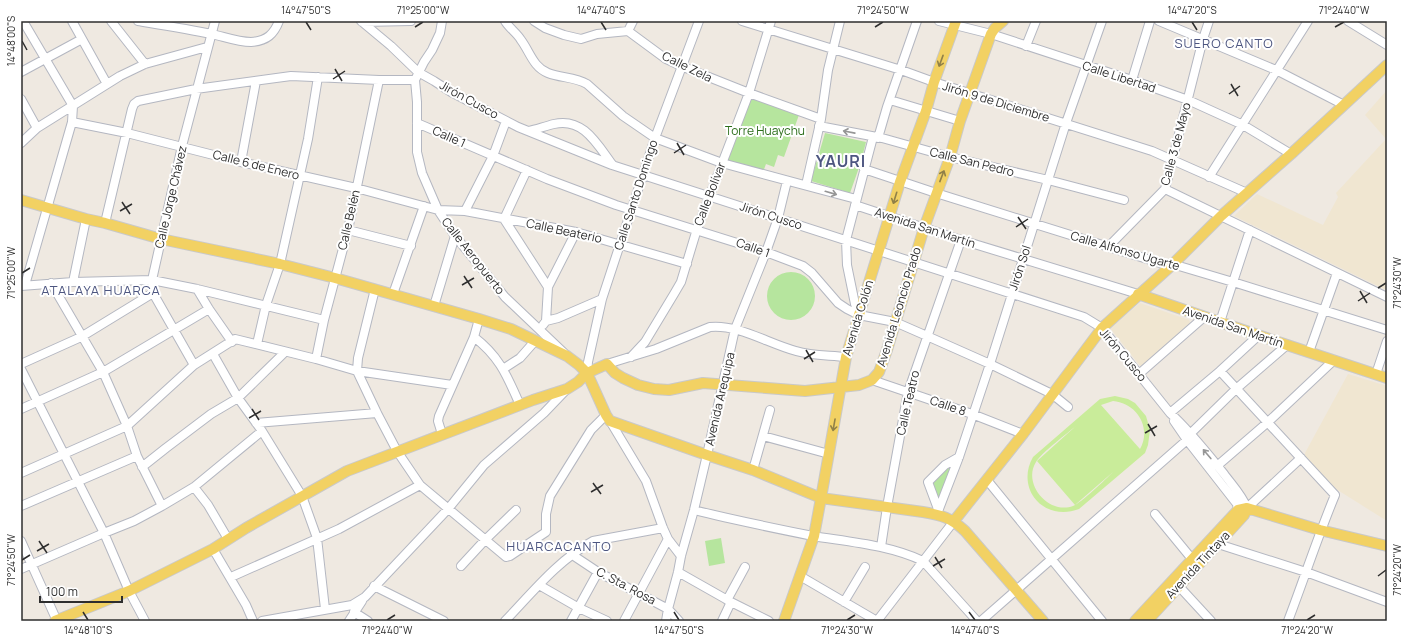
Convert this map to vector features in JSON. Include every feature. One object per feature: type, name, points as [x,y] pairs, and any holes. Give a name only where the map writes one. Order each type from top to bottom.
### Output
[{"type":"main road","name":"Avenida Leoncio Prado","points":[[607,364],[615,373],[638,385],[654,389],[669,390],[703,383],[805,391],[859,384],[872,380],[879,372],[924,228],[950,157],[960,121],[992,34],[995,28],[1003,21]]},
{"type":"main road","name":"Avenida Colón","points":[[784,621],[814,536],[846,357],[900,182],[926,111],[934,82],[955,23]]},
{"type":"main road","points":[[954,521],[987,480],[1102,328],[1172,265],[1221,216],[1291,154],[1387,65]]},
{"type":"main road","points":[[21,200],[161,239],[280,264],[335,278],[479,319],[511,330],[566,356],[579,365],[587,373],[608,418],[707,455],[753,470],[822,498],[937,512],[954,521],[965,531],[1043,621]]},
{"type":"main road","name":"Avenida San Martín","points":[[1138,294],[1387,378]]},
{"type":"main road","points":[[56,621],[129,591],[213,549],[347,471],[442,434],[566,389],[578,382],[587,373],[607,364]]},
{"type":"main road","points":[[1242,509],[1387,546]]},
{"type":"main road","name":"Avenida Tintaya","points":[[1135,621],[1176,583],[1218,544],[1244,515],[1242,509],[1192,559],[1176,583],[1147,621]]},
{"type":"street","points":[[24,21],[73,106],[72,122],[48,208],[23,286],[51,283],[152,280],[197,288],[324,320]]},
{"type":"street","points":[[72,21],[107,84]]},
{"type":"street","points":[[111,21],[145,64]]},
{"type":"street","points":[[138,21],[252,42],[271,35],[275,31],[279,21]]},
{"type":"street","name":"Calle Jorge Chávez","points":[[194,365],[153,292],[152,280],[182,146],[215,21]]},
{"type":"street","points":[[362,21],[411,21]]},
{"type":"street","name":"Jirón Cusco","points":[[362,21],[391,46],[417,76],[434,80],[451,92],[506,121],[529,131],[612,164],[1084,317],[1102,328],[1170,412],[1175,424],[1217,466],[1244,500],[1242,509]]},
{"type":"street","points":[[104,223],[132,109],[134,104],[138,101],[196,89],[291,76],[379,80],[417,76],[440,33],[442,21]]},
{"type":"street","name":"Avenida San Martín","points":[[505,21],[521,39],[532,58],[541,69],[554,75],[574,78],[587,84],[623,116],[655,138],[722,163],[806,185],[924,228],[1138,294]]},
{"type":"street","points":[[534,21],[545,28],[581,39],[597,34],[628,31],[633,21]]},
{"type":"street","name":"Calle Santo Domingo","points":[[587,373],[588,362],[602,299],[655,138],[699,21]]},
{"type":"street","name":"Jirón 9 de Diciembre","points":[[742,21],[1152,151],[1247,193]]},
{"type":"street","name":"Calle Bolívar","points":[[631,357],[645,342],[681,282],[697,229],[748,93],[771,21]]},
{"type":"street","points":[[806,185],[820,122],[832,49],[840,21]]},
{"type":"street","points":[[859,314],[855,304],[846,265],[846,240],[864,169],[890,100],[917,21]]},
{"type":"street","name":"Calle Libertad","points":[[939,21],[955,23],[992,34],[1188,100],[1243,125],[1291,154]]},
{"type":"street","points":[[1026,46],[1036,21]]},
{"type":"street","name":"Jirón Sol","points":[[937,512],[959,457],[1035,224],[1066,123],[1102,21]]},
{"type":"street","points":[[1132,80],[1150,21]]},
{"type":"street","points":[[1159,21],[1276,70],[1344,105]]},
{"type":"street","name":"Calle 3 de Mayo","points":[[1108,247],[1165,189],[1203,39],[1209,21]]},
{"type":"street","points":[[1209,177],[1308,21]]},
{"type":"street","points":[[1348,21],[1387,45]]},
{"type":"street","name":"Calle Zela","points":[[628,31],[666,58],[681,66],[820,122]]},
{"type":"street","points":[[21,72],[82,39]]},
{"type":"street","points":[[21,143],[37,128],[120,76],[145,64],[207,47]]},
{"type":"street","name":"Calle Aeropuerto","points":[[417,76],[416,152],[422,173],[438,210],[455,236],[505,297],[566,356]]},
{"type":"street","points":[[256,344],[266,305],[280,264],[308,139],[318,77]]},
{"type":"street","name":"Calle Belén","points":[[316,359],[324,320],[348,230],[379,80]]},
{"type":"street","points":[[241,162],[256,81]]},
{"type":"street","points":[[21,99],[37,128]]},
{"type":"street","points":[[890,100],[960,121]]},
{"type":"street","points":[[466,211],[493,156],[506,121]]},
{"type":"street","name":"Calle 6 de Enero","points":[[72,122],[126,132],[241,162],[356,188],[438,210]]},
{"type":"street","name":"Calle San Pedro","points":[[820,122],[950,157],[1124,200]]},
{"type":"street","name":"Calle 1","points":[[417,123],[547,179],[631,210],[697,229],[766,252],[802,266],[812,273],[846,310],[895,322],[990,364],[1052,394],[1068,407]]},
{"type":"street","points":[[529,131],[555,124],[569,123],[586,130],[612,164]]},
{"type":"street","name":"Calle Alfonso Ugarte","points":[[864,169],[900,182],[1108,247],[1160,263],[1233,282],[1387,330]]},
{"type":"street","points":[[527,170],[504,219],[548,287]]},
{"type":"street","name":"Avenida Arequipa","points":[[666,621],[707,455],[735,329],[778,218],[787,180]]},
{"type":"street","points":[[1165,189],[1387,297]]},
{"type":"street","points":[[393,294],[424,206]]},
{"type":"street","name":"Calle Beaterio","points":[[438,210],[466,211],[544,225],[576,232],[687,264]]},
{"type":"street","points":[[73,282],[86,219]]},
{"type":"street","points":[[348,230],[411,246]]},
{"type":"street","points":[[1220,322],[1250,230]]},
{"type":"street","points":[[540,330],[546,322],[548,287],[576,232]]},
{"type":"street","points":[[434,306],[455,236]]},
{"type":"street","name":"Calle Teatro","points":[[881,547],[908,392],[962,240]]},
{"type":"street","points":[[1309,352],[1337,273]]},
{"type":"street","points":[[51,283],[81,337],[103,372],[127,426],[142,467],[162,506]]},
{"type":"street","points":[[197,288],[209,309],[232,342]]},
{"type":"street","points":[[375,290],[358,358],[357,370],[397,451],[420,484],[448,509],[506,557],[510,556],[546,532],[546,514],[550,496],[591,430],[608,418],[646,481],[668,539],[681,556]]},
{"type":"street","points":[[21,364],[81,337],[153,292]]},
{"type":"street","points":[[546,322],[602,299]]},
{"type":"street","points":[[21,409],[103,372],[209,309]]},
{"type":"street","points":[[1139,374],[1204,317]]},
{"type":"street","points":[[442,434],[438,421],[439,416],[474,338],[479,319]]},
{"type":"street","points":[[607,364],[676,342],[710,327],[720,326],[735,329],[775,345],[798,352],[846,357]]},
{"type":"street","points":[[1170,412],[1220,371],[1259,336]]},
{"type":"street","points":[[474,338],[486,347],[503,369],[520,405]]},
{"type":"street","points":[[21,473],[127,426],[194,365],[239,339],[357,370],[452,386]]},
{"type":"street","points":[[1376,374],[1387,341]]},
{"type":"street","points":[[503,369],[520,358],[535,342]]},
{"type":"street","points":[[981,621],[1188,437],[1236,389],[1287,345]]},
{"type":"street","points":[[142,467],[211,414],[238,398],[285,352]]},
{"type":"street","points":[[213,354],[238,398],[262,431],[302,496],[317,538],[325,609]]},
{"type":"street","points":[[1217,466],[1268,422],[1334,360]]},
{"type":"street","points":[[21,368],[104,533],[129,591],[145,621]]},
{"type":"street","points":[[1220,371],[1335,495],[1320,530],[1288,621]]},
{"type":"street","name":"Calle 8","points":[[872,380],[972,414],[1022,434]]},
{"type":"street","points":[[349,621],[374,586],[388,574],[448,509],[484,465],[544,413],[566,389]]},
{"type":"street","points":[[753,470],[770,410]]},
{"type":"street","points":[[256,423],[377,413]]},
{"type":"street","points":[[21,569],[134,521],[162,506],[194,487],[262,431]]},
{"type":"street","points":[[763,436],[829,454]]},
{"type":"street","name":"Jirón Cusco","points":[[1188,437],[1242,509]]},
{"type":"street","points":[[21,506],[138,456]]},
{"type":"street","points":[[937,512],[928,482],[945,465],[959,457]]},
{"type":"street","points":[[1242,509],[1301,458]]},
{"type":"street","points":[[987,480],[1102,621]]},
{"type":"street","points":[[231,577],[286,554],[338,529],[420,484]]},
{"type":"street","points":[[194,487],[208,505],[228,539]]},
{"type":"street","points":[[461,566],[516,510]]},
{"type":"street","points":[[694,510],[751,524],[881,547],[913,556],[923,561],[977,621]]},
{"type":"street","points":[[1155,514],[1192,559]]},
{"type":"street","points":[[800,576],[877,621],[954,521]]},
{"type":"street","points":[[507,620],[539,585],[571,554],[593,541],[663,528]]},
{"type":"street","points":[[624,621],[668,539]]},
{"type":"street","points":[[21,541],[56,621]]},
{"type":"street","points":[[1218,544],[1306,572],[1387,602]]},
{"type":"street","points":[[213,549],[231,577],[253,621]]},
{"type":"street","name":"C. Sta. Rosa","points":[[571,554],[598,572],[668,609],[679,621]]},
{"type":"street","points":[[722,621],[729,601],[745,567]]},
{"type":"street","points":[[844,602],[865,567]]},
{"type":"street","points":[[571,621],[598,572]]},
{"type":"street","points":[[678,572],[729,601],[769,621]]},
{"type":"street","points":[[1176,583],[1211,621]]},
{"type":"street","points":[[539,585],[579,608],[607,621]]},
{"type":"street","points":[[374,586],[444,621]]},
{"type":"street","points":[[262,621],[352,605],[365,597]]},
{"type":"street","points":[[354,612],[368,621]]},
{"type":"shaded area","points":[[1387,90],[1387,289],[1384,289],[1234,216],[1257,194],[1323,225],[1338,197],[1336,193],[1386,139],[1365,115]]},
{"type":"shaded area","points":[[1140,303],[1189,320],[1191,325],[1141,367],[1110,328]]},
{"type":"shaded area","points":[[1348,374],[1387,386],[1387,521],[1336,489],[1305,458],[1305,453]]},
{"type":"green space","name":"Torre Huaychu","points":[[749,96],[800,112],[784,157],[778,155],[774,167],[766,164],[763,172],[725,162]]},
{"type":"green space","points":[[825,133],[866,142],[861,162],[850,193],[811,181]]},
{"type":"green space","points":[[791,272],[800,274],[808,279],[813,287],[815,296],[813,305],[808,313],[800,318],[791,320],[782,318],[774,313],[769,305],[767,296],[769,287],[774,279],[782,274]]},
{"type":"green space","points":[[1115,396],[1128,399],[1135,403],[1146,416],[1150,430],[1148,445],[1145,453],[1079,509],[1066,512],[1055,511],[1044,507],[1036,500],[1030,491],[1028,469],[1033,457],[1100,399]],"holes":[[[1113,401],[1129,406],[1135,412],[1143,425],[1144,433],[1140,449],[1101,405]],[[1077,425],[1037,461],[1075,505],[1064,508],[1047,502],[1040,496],[1032,479],[1033,471],[1036,462],[1039,458]],[[1113,472],[1087,496],[1075,505]]]},
{"type":"green space","points":[[955,461],[939,502],[929,482]]},
{"type":"green space","points":[[721,538],[725,563],[709,566],[705,541]]},
{"type":"district","name":"SUERO CANTO","points":[[1224,43]]},
{"type":"district","name":"YAURI","points":[[841,161]]},
{"type":"district","name":"ATALAYA HUARCA","points":[[101,290]]},
{"type":"district","name":"HUARCACANTO","points":[[559,546]]}]
